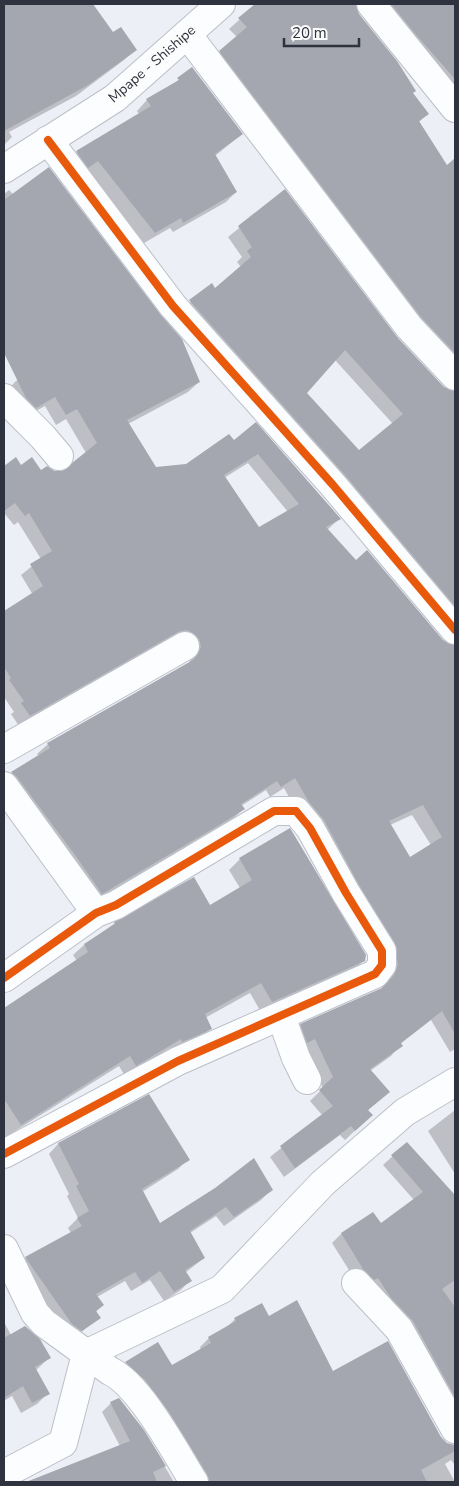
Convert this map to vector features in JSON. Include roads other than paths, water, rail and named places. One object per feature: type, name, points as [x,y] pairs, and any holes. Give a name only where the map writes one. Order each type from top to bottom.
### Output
[{"type":"street","name":"Mpape - Shishipe","points":[[4,169],[115,98],[221,4]]},
{"type":"street","points":[[371,4],[455,108]]},
{"type":"street","points":[[187,34],[408,327],[455,376]]},
{"type":"street","points":[[48,140],[173,306],[333,485],[455,630]]},
{"type":"street","points":[[4,398],[44,437],[59,456]]},
{"type":"street","points":[[4,749],[185,646]]},
{"type":"street","points":[[4,786],[96,913]]},
{"type":"street","points":[[4,978],[96,913],[116,905],[274,811],[296,811],[310,828],[346,893],[382,952],[382,965],[375,974],[178,1061],[4,1154]]},
{"type":"street","points":[[281,1016],[296,1058],[307,1080]]},
{"type":"street","points":[[4,1474],[63,1443],[86,1354],[222,1289],[323,1183],[405,1112],[455,1082]]},
{"type":"street","points":[[4,1249],[35,1313],[44,1323],[110,1372],[121,1376],[157,1423],[194,1482]]},
{"type":"street","points":[[356,1283],[399,1329],[455,1429]]}]
